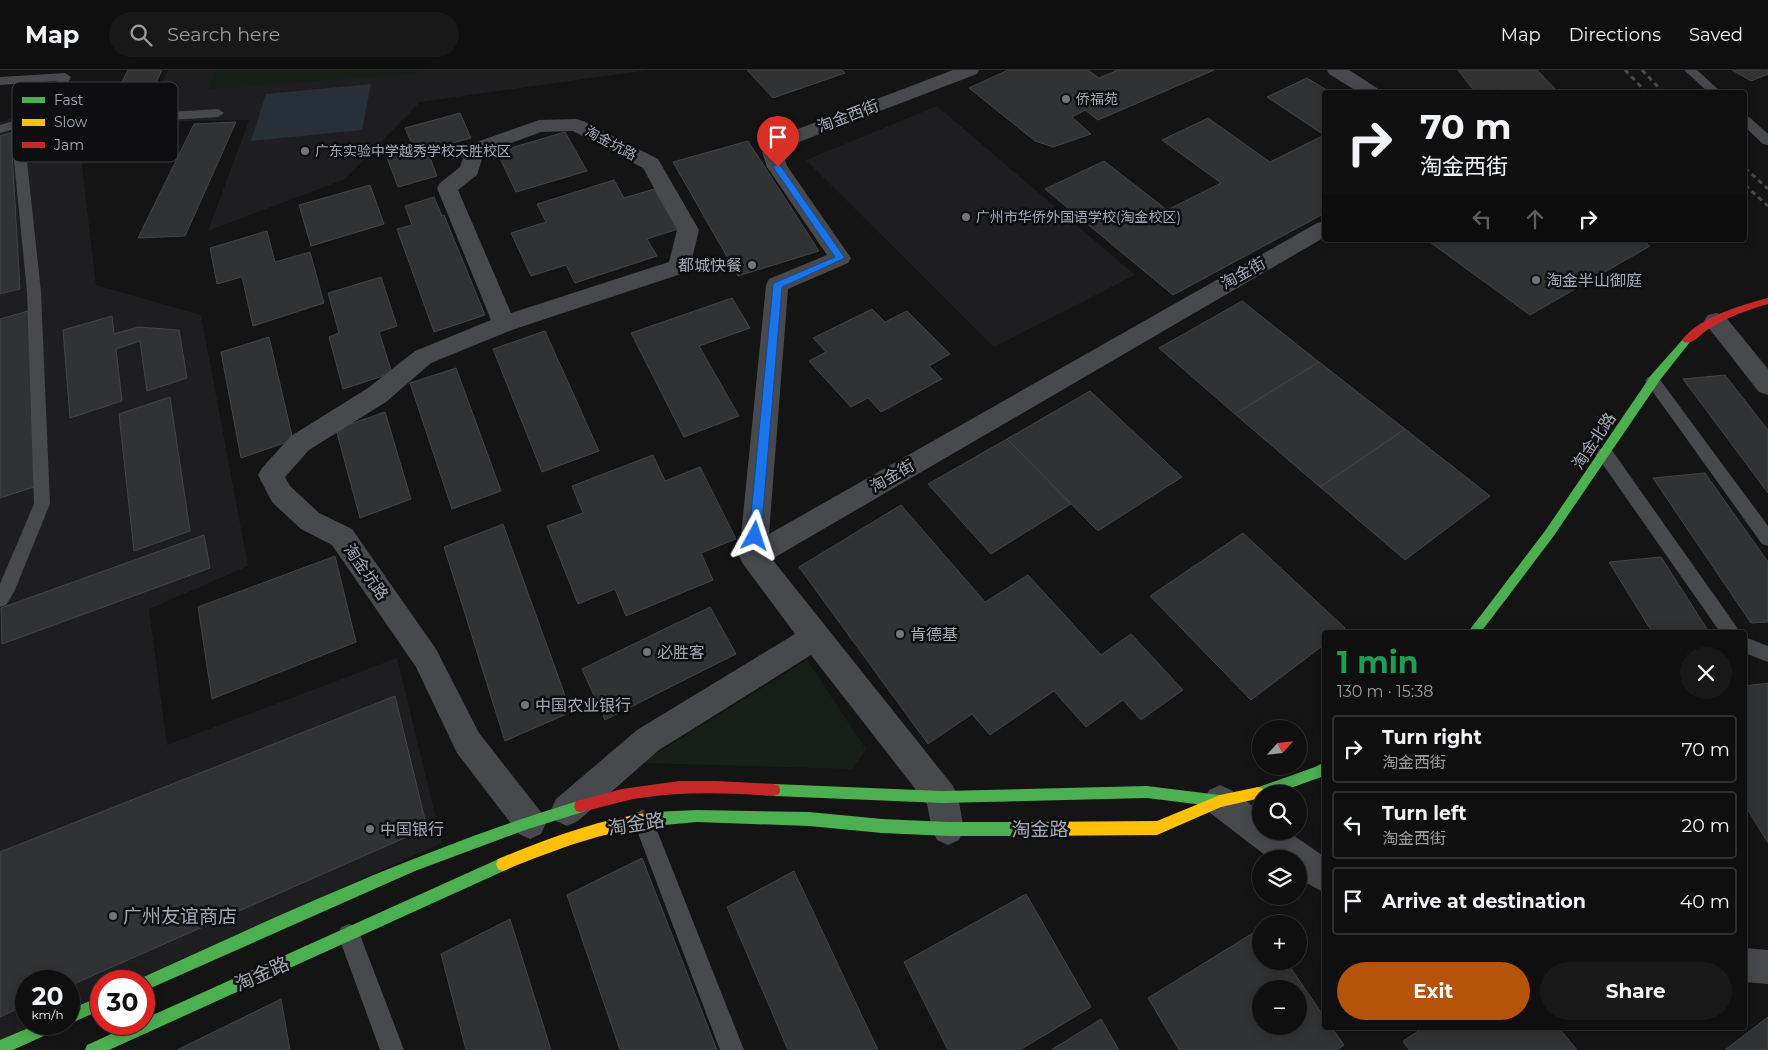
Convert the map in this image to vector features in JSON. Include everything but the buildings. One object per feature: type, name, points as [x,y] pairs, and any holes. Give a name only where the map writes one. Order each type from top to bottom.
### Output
[{"type":"street","name":"淘金西街","points":[[753,556],[777,285],[840,258],[778,167],[772,152],[784,141],[791,138],[970,70]]},
{"type":"street","points":[[1336,70],[1367,90]]},
{"type":"street","name":"淘金坑路","points":[[504,324],[447,188],[470,170],[474,149],[539,126],[576,125],[651,164],[688,230],[679,267],[504,324],[423,357],[377,395],[300,443],[271,475],[281,494],[310,521],[342,537],[426,658],[468,743],[530,823]]},
{"type":"street","name":"淘金街","points":[[753,556],[1322,230]]},
{"type":"street","name":"淘金北路","points":[[1476,630],[1530,560],[1605,454],[1653,381],[1680,346],[1696,333],[1734,311],[1768,301]]},
{"type":"street","points":[[1716,321],[1768,386]]},
{"type":"street","points":[[753,556],[942,797],[948,829]]},
{"type":"street","points":[[565,812],[648,740],[815,637]]},
{"type":"street","points":[[1220,801],[1251,795],[1322,770]]},
{"type":"street","name":"淘金路","points":[[155,979],[344,894],[466,845],[622,795],[666,789],[718,786],[844,794],[942,797],[1147,792],[1220,801],[1286,850]]},
{"type":"street","name":"淘金路","points":[[92,1050],[350,935],[478,874],[542,848],[592,832],[643,820],[697,816],[809,819],[948,829],[1157,828],[1220,801]]},
{"type":"street","name":"淘金路","points":[[1307,865],[1322,874]]},
{"type":"street","points":[[1747,965],[1768,967]]},
{"type":"street","points":[[0,1048],[29,1035]]},
{"type":"lane","points":[[1690,70],[1713,90]]},
{"type":"lane","points":[[0,81],[65,77],[62,82]]},
{"type":"lane","points":[[178,116],[218,113]]},
{"type":"lane","points":[[1747,122],[1768,141]]},
{"type":"lane","points":[[0,129],[12,125]]},
{"type":"lane","points":[[0,599],[8,587],[42,504],[34,292],[21,162]]},
{"type":"lane","points":[[1653,381],[1768,539]]},
{"type":"lane","points":[[1605,454],[1729,630]]},
{"type":"lane","points":[[1747,645],[1768,654]]},
{"type":"lane","points":[[643,820],[732,1050]]},
{"type":"lane","points":[[350,935],[392,1050]]},
{"type":"shaded area","name":"广东实验中学越秀学校天胜校区","points":[[168,70],[648,70],[420,102],[345,179],[208,231],[249,120],[178,121],[178,82],[162,82]]},
{"type":"shaded area","points":[[216,70],[421,70],[420,73],[208,89]]},
{"type":"shaded area","points":[[371,84],[362,130],[251,141],[266,94]]},
{"type":"shaded area","name":"广州市华侨外国语学校(淘金校区)","points":[[937,106],[1135,275],[994,347],[806,160]]},
{"type":"shaded area","points":[[12,118],[12,162],[82,162],[96,285],[201,315],[248,566],[149,609],[167,745],[397,658],[442,843],[155,971],[90,970],[90,1001],[80,1005],[80,970],[15,970],[15,1034],[0,1041],[0,122]]},
{"type":"shaded area","points":[[807,660],[866,749],[852,769],[641,763]]},
{"type":"railway","points":[[1625,70],[1644,90]]},
{"type":"railway","points":[[1642,70],[1661,90]]},
{"type":"railway","points":[[1747,170],[1768,189]]},
{"type":"railway","points":[[1747,187],[1768,206]]},
{"type":"traffic: fast","points":[[1476,630],[1549,534],[1656,377],[1687,340]]},
{"type":"traffic: fast","points":[[1281,785],[1322,770]]},
{"type":"traffic: fast","points":[[774,790],[942,797],[1147,792],[1220,801]]},
{"type":"traffic: fast","points":[[155,979],[414,864],[525,823],[581,806]]},
{"type":"traffic: fast","points":[[653,819],[697,816],[809,819],[882,826],[948,829],[1022,829]]},
{"type":"traffic: fast","points":[[92,1050],[503,864]]},
{"type":"traffic: fast","points":[[80,1012],[90,1008]]},
{"type":"traffic: fast","points":[[0,1048],[29,1035]]},
{"type":"traffic: slow","points":[[1022,829],[1157,828],[1220,801],[1252,794]]},
{"type":"traffic: slow","points":[[503,864],[557,842],[596,830],[634,821],[653,819]]},
{"type":"traffic: jam","points":[[1687,340],[1725,316],[1768,301]]},
{"type":"traffic: jam","points":[[581,806],[622,795],[660,789],[717,787],[774,790]]},
{"type":"place","name":"侨福苑","points":[[1066,99]]},
{"type":"place","name":"广东实验中学越秀学校天胜校区","points":[[305,151]]},
{"type":"place","name":"广州市华侨外国语学校(淘金校区)","points":[[966,217]]},
{"type":"place","name":"都城快餐","points":[[752,265]]},
{"type":"place","name":"淘金半山御庭","points":[[1536,280]]},
{"type":"place","name":"肯德基","points":[[900,634]]},
{"type":"place","name":"必胜客","points":[[647,652]]},
{"type":"place","name":"中国农业银行","points":[[525,705]]},
{"type":"place","name":"中国银行","points":[[370,829]]},
{"type":"place","name":"广州友谊商店","points":[[113,916]]},
{"type":"route","points":[[755,536],[777,285],[840,258],[778,167]]}]
